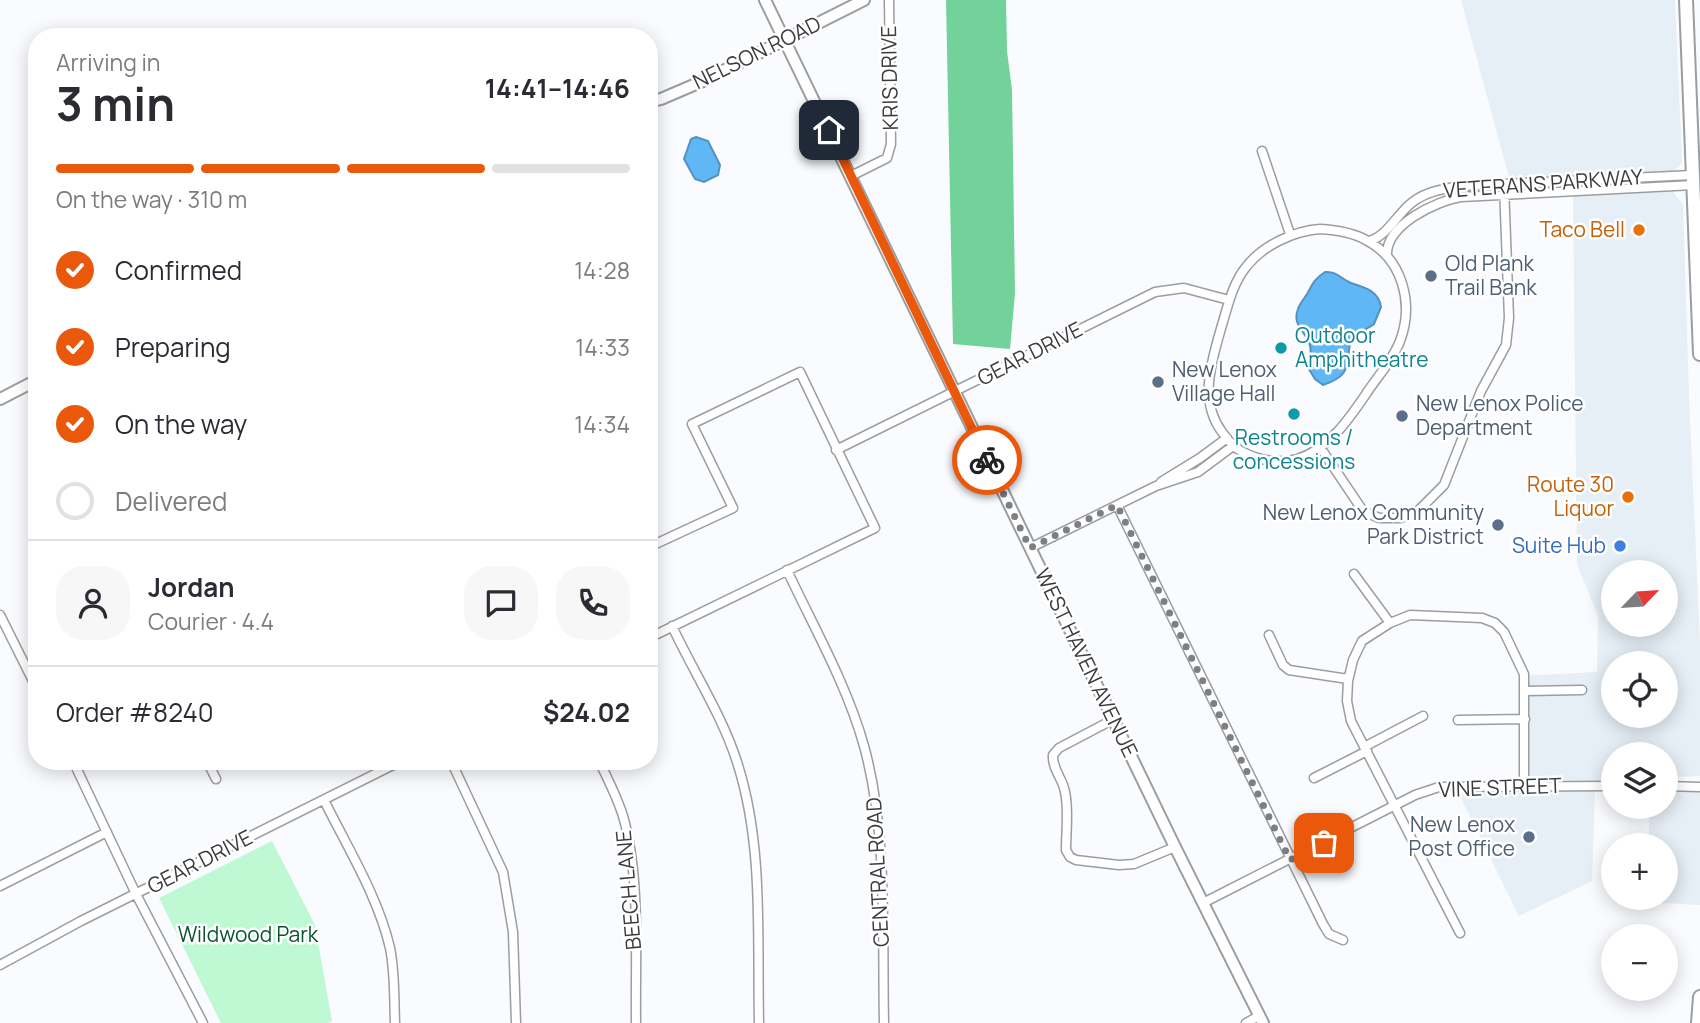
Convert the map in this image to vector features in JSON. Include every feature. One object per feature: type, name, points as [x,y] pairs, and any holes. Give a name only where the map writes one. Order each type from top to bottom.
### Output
[{"type":"main road","points":[[1686,0],[1700,354]]},
{"type":"main road","points":[[1698,1023],[1700,997]]},
{"type":"street","name":"WEST HAVEN AVENUE","points":[[765,0],[1175,848],[1261,1019]]},
{"type":"street","name":"NELSON ROAD","points":[[658,100],[703,81],[864,0]]},
{"type":"street","name":"KRIS DRIVE","points":[[851,176],[887,159],[891,144],[888,0]]},
{"type":"street","points":[[1262,151],[1290,234]]},
{"type":"street","name":"VETERANS PARKWAY","points":[[1369,241],[1384,232],[1414,201],[1435,190],[1460,186],[1693,180]]},
{"type":"street","name":"VETERANS PARKWAY","points":[[1387,256],[1391,239],[1422,210],[1442,200],[1693,180]]},
{"type":"street","points":[[1320,447],[1363,511],[1379,518],[1401,518],[1419,510],[1444,485],[1481,391],[1506,345],[1509,318],[1504,185]]},
{"type":"street","points":[[1305,230],[1339,230],[1369,241],[1387,256],[1400,275],[1407,316],[1396,350],[1349,419],[1320,447],[1299,458],[1280,461],[1263,460],[1233,446],[1211,411],[1209,374],[1229,300],[1247,265],[1290,234],[1305,230]]},
{"type":"street","name":"GEAR DRIVE","points":[[836,450],[1155,292],[1184,288],[1229,300]]},
{"type":"street","points":[[658,543],[733,508],[692,424],[800,372],[874,528],[658,633]]},
{"type":"street","points":[[0,399],[28,385]]},
{"type":"street","points":[[1030,548],[1156,486],[1227,438]]},
{"type":"street","points":[[1156,486],[1198,472],[1233,446]]},
{"type":"street","points":[[1117,505],[1323,924],[1329,934],[1343,940]]},
{"type":"street","name":"CENTRAL ROAD","points":[[787,570],[843,687],[856,720],[873,784],[878,822],[884,1023]]},
{"type":"street","points":[[1354,574],[1390,623]]},
{"type":"street","points":[[0,615],[28,671]]},
{"type":"street","points":[[1460,933],[1351,721],[1347,701],[1348,679],[1362,641],[1390,623],[1410,615],[1482,618],[1495,622],[1504,632],[1524,674],[1524,786]]},
{"type":"street","points":[[672,626],[730,742],[750,814],[756,883],[759,1023]]},
{"type":"street","points":[[1269,635],[1283,665],[1289,670],[1348,679]]},
{"type":"street","points":[[1525,691],[1582,690]]},
{"type":"street","points":[[1314,778],[1423,716]]},
{"type":"street","points":[[1114,719],[1059,748],[1053,755],[1054,767],[1065,788],[1066,850],[1070,857],[1076,860],[1119,865],[1148,860],[1175,848]]},
{"type":"street","points":[[1458,720],[1525,719]]},
{"type":"street","points":[[77,770],[136,894],[203,1023]]},
{"type":"street","points":[[212,770],[216,779]]},
{"type":"street","name":"GEAR DRIVE","points":[[0,965],[383,770]]},
{"type":"street","points":[[455,770],[503,872],[513,932],[516,1023]]},
{"type":"street","name":"BEECH LANE","points":[[603,770],[622,814],[630,853],[636,1023]]},
{"type":"street","name":"VINE STREET","points":[[1203,903],[1415,795],[1439,787],[1601,786]]},
{"type":"street","points":[[1678,786],[1700,786]]},
{"type":"street","points":[[324,800],[380,913],[390,949],[395,1023]]},
{"type":"street","points":[[0,886],[107,832]]},
{"type":"street","points":[[1246,1023],[1261,1019]]},
{"type":"shaded area","points":[[1461,0],[1675,0],[1682,162],[1673,173],[1510,181]]},
{"type":"shaded area","points":[[1673,192],[1683,204],[1700,642],[1700,776],[1678,777],[1678,742],[1601,742],[1601,781],[1522,784],[1521,676],[1597,672],[1598,616],[1577,564],[1573,195]]},
{"type":"shaded area","points":[[1456,788],[1595,788],[1592,881],[1519,916]]},
{"type":"shaded area","points":[[1678,788],[1700,788],[1700,905],[1678,904],[1678,833],[1649,833],[1649,819],[1678,819]]},
{"type":"green space","points":[[946,0],[1006,0],[1007,51],[1012,90],[1015,293],[1010,349],[953,344]]},
{"type":"green space","name":"Wildwood Park","points":[[272,841],[315,925],[332,1021],[328,1023],[221,1023],[159,898]]},
{"type":"water","points":[[696,137],[708,141],[720,165],[718,175],[704,182],[695,179],[684,159],[691,139]]},
{"type":"water","points":[[1325,272],[1336,274],[1370,290],[1381,307],[1374,324],[1351,339],[1343,373],[1323,385],[1315,379],[1307,366],[1310,347],[1296,317],[1312,285]]},
{"type":"way so far","points":[[987,460],[1030,548],[1117,505],[1290,860],[1324,843]]},
{"type":"place","name":"Taco Bell","points":[[1639,230]]},
{"type":"place","name":"Old Plank Trail Bank","points":[[1431,276]]},
{"type":"place","name":"Outdoor Amphitheatre","points":[[1281,348]]},
{"type":"place","name":"New Lenox Village Hall","points":[[1158,382]]},
{"type":"place","name":"Restrooms / concessions","points":[[1294,414]]},
{"type":"place","name":"New Lenox Police Department","points":[[1402,416]]},
{"type":"place","name":"Route 30 Liquor","points":[[1628,497]]},
{"type":"place","name":"New Lenox Community Park District","points":[[1498,525]]},
{"type":"place","name":"Suite Hub","points":[[1620,546]]},
{"type":"place","name":"New Lenox Post Office","points":[[1529,837]]},
{"type":"route","points":[[829,130],[987,460]]}]
